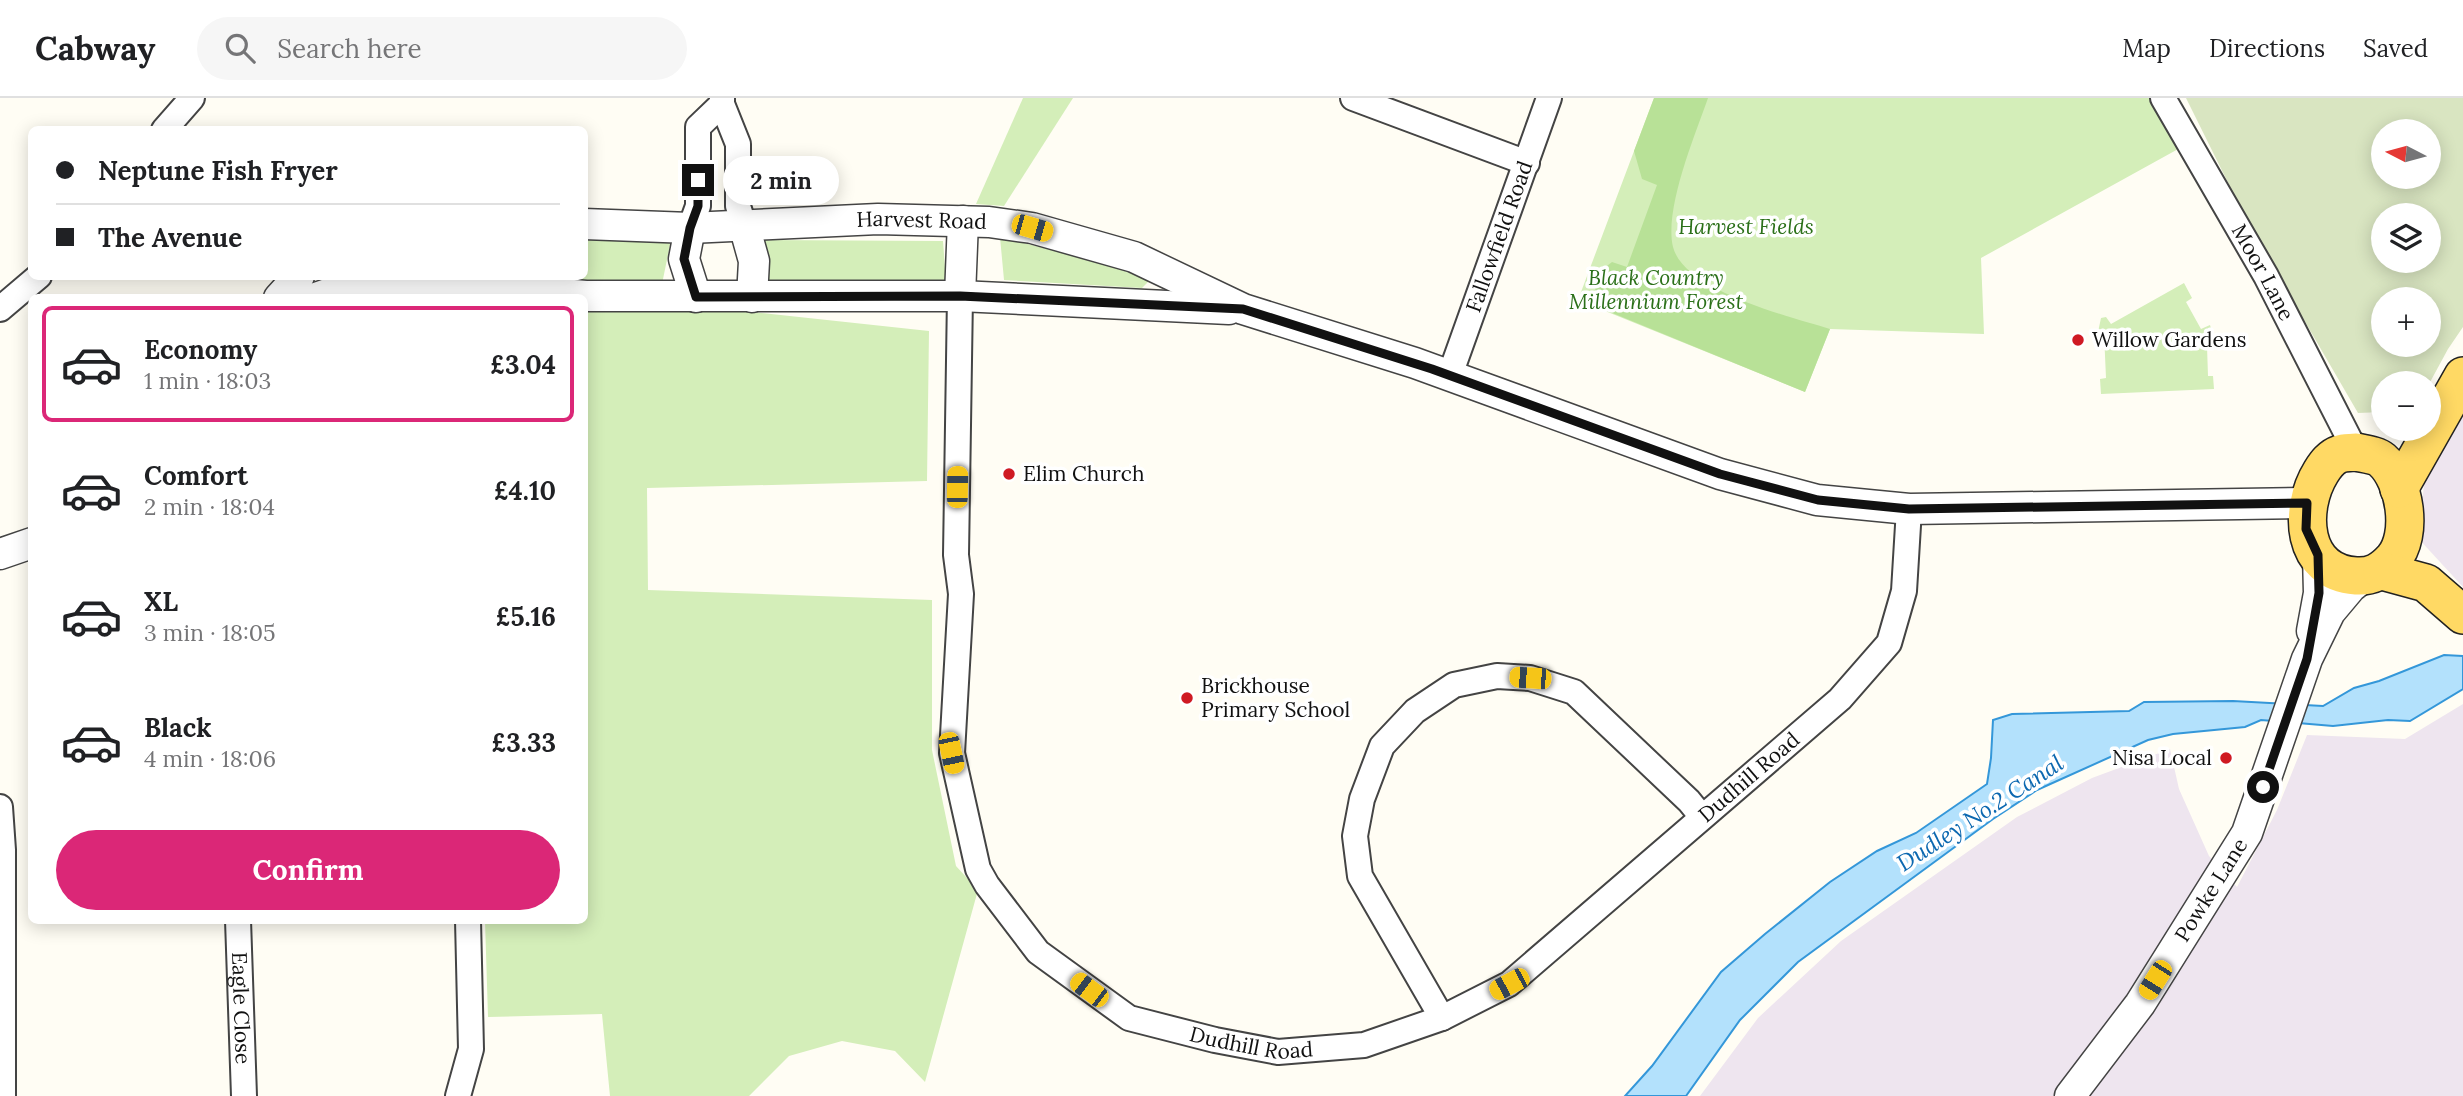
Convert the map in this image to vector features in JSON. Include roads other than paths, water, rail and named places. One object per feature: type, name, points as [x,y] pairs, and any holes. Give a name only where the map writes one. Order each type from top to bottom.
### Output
[{"type":"main road","points":[[2399,489],[2463,376]]},
{"type":"main road","points":[[2426,583],[2374,573],[2347,575],[2329,569],[2318,555],[2306,529],[2307,503],[2316,480],[2328,462],[2341,453],[2356,452],[2380,458],[2392,471],[2399,489],[2405,532],[2426,583],[2463,615]]},
{"type":"main road","points":[[2374,573],[2397,554],[2405,532]]},
{"type":"street","points":[[168,126],[192,98]]},
{"type":"street","points":[[1353,98],[1527,163]]},
{"type":"street","name":"Fallowfield Road","points":[[1450,375],[1549,98]]},
{"type":"street","name":"Moor Lane","points":[[2162,98],[2266,276],[2356,452]]},
{"type":"street","points":[[696,297],[684,259],[690,228],[698,206],[698,127],[722,101],[738,144],[738,206],[754,261],[752,297]]},
{"type":"street","name":"Harvest Road","points":[[588,224],[690,228],[878,219],[963,221],[1032,228],[1133,257],[1243,309],[1450,375],[1720,474],[1818,500],[1909,509],[2307,503]]},
{"type":"street","points":[[960,296],[963,221]]},
{"type":"street","points":[[0,309],[34,280]]},
{"type":"street","points":[[283,294],[295,280]]},
{"type":"street","name":"Harvest Road","points":[[328,294],[364,286],[484,288],[560,294]]},
{"type":"street","name":"Harvest Road","points":[[588,296],[960,296],[1243,309]]},
{"type":"street","name":"Dudhill Road","points":[[960,296],[956,555],[961,594],[951,753],[978,869],[1038,952],[1129,1018],[1215,1040],[1278,1052],[1364,1045],[1442,1018],[1509,984],[1840,699],[1889,643],[1903,591],[1909,509]]},
{"type":"street","points":[[0,554],[28,544]]},
{"type":"street","name":"Powke Lane","points":[[2070,1096],[2140,1004],[2247,833],[2307,659],[2319,593],[2318,555]]},
{"type":"street","name":"Powke Lane","points":[[2307,659],[2330,612],[2351,586],[2374,573]]},
{"type":"street","points":[[1442,1018],[1360,876],[1355,836],[1362,799],[1382,746],[1415,711],[1454,685],[1497,676],[1530,678],[1574,692],[1702,817]]},
{"type":"street","points":[[0,807],[3,850],[3,1096]]},
{"type":"street","name":"Eagle Close","points":[[238,924],[244,1096]]},
{"type":"street","points":[[458,1096],[471,1049],[468,924]]},
{"type":"water","name":"Dudley No.2 Canal","points":[[2444,655],[2463,656],[2463,689],[2410,721],[2388,720],[2333,726],[2261,720],[2245,727],[2173,734],[2148,740],[2037,790],[1993,819],[1798,962],[1740,1020],[1686,1096],[1625,1096],[1652,1066],[1721,972],[1765,934],[1830,882],[1877,851],[1916,833],[1987,784],[1993,720],[2012,714],[2129,711],[2144,702],[2233,701],[2323,706],[2354,688]]},
{"type":"place","name":"Willow Gardens","points":[[2078,340]]},
{"type":"place","name":"Elim Church","points":[[1009,474]]},
{"type":"place","name":"Brickhouse Primary School","points":[[1187,698]]},
{"type":"place","name":"Nisa Local","points":[[2226,758]]},
{"type":"park label","name":"Harvest Fields","points":[[1746,227]]},
{"type":"park label","name":"Black Country Millennium Forest","points":[[1656,290]]}]
